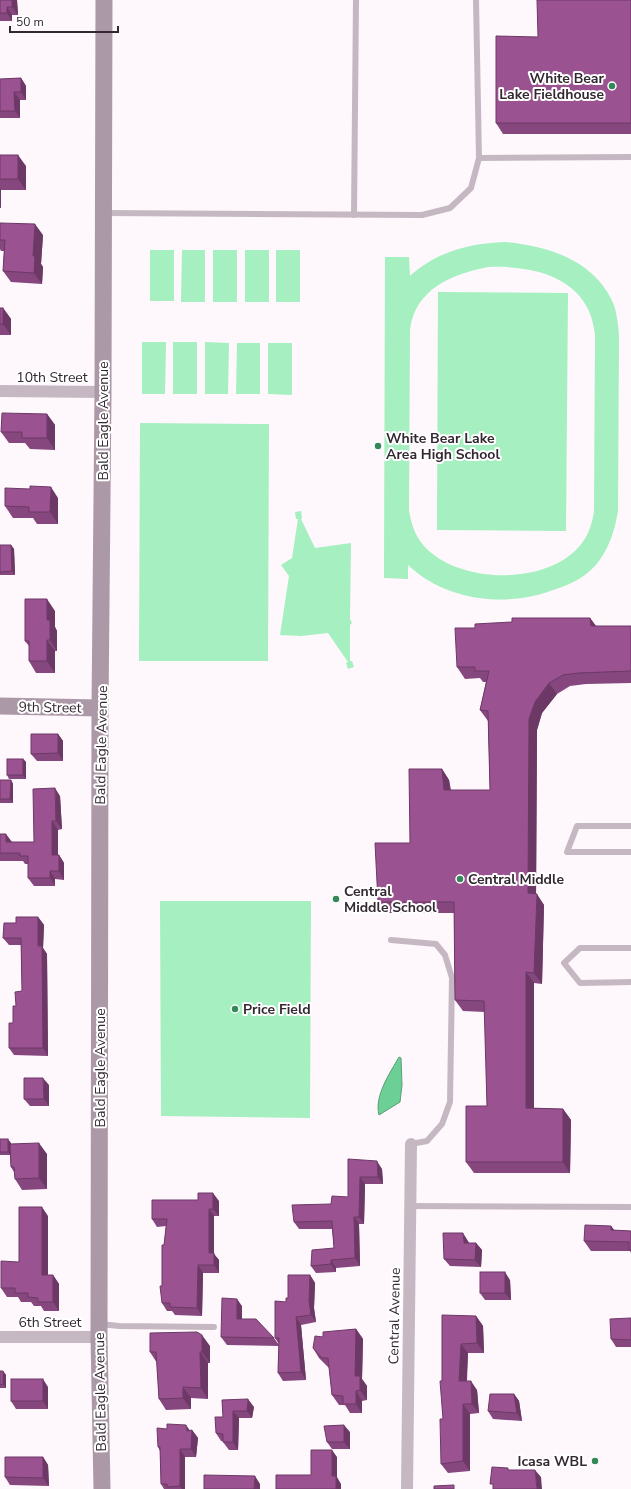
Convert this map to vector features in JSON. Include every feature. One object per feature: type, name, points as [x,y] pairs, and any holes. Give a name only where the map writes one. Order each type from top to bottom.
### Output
[{"type":"street","name":"Bald Eagle Avenue","points":[[102,1489],[99,1330],[100,708],[103,392],[104,0]]},
{"type":"street","name":"10th Street","points":[[0,392],[103,392]]},
{"type":"street","name":"9th Street","points":[[0,706],[100,708]]},
{"type":"street","name":"Central Avenue","points":[[407,1489],[411,1144]]},
{"type":"street","name":"6th Street","points":[[0,1337],[99,1330]]},
{"type":"lane","points":[[354,215],[356,0]]},
{"type":"lane","points":[[104,213],[422,215],[450,208],[471,188],[479,158],[476,0]]},
{"type":"lane","points":[[479,158],[631,157]]},
{"type":"lane","points":[[631,826],[577,826],[567,852],[631,852]]},
{"type":"lane","points":[[391,940],[436,944],[445,955],[452,978],[450,1102],[442,1124],[427,1141],[411,1144]]},
{"type":"lane","points":[[631,948],[580,948],[564,963],[580,983],[631,982]]},
{"type":"lane","points":[[410,1206],[631,1208]]},
{"type":"lane","points":[[99,1330],[119,1326],[214,1326]]},
{"type":"shaded area","points":[[505,242],[538,247],[569,258],[583,267],[596,277],[606,290],[614,305],[619,335],[618,511],[614,531],[609,543],[595,566],[574,582],[537,595],[498,600],[459,594],[441,587],[408,565],[408,579],[384,578],[385,257],[409,257],[410,276],[431,261],[454,250],[479,244]],"holes":[[[488,267],[525,269],[558,279],[572,288],[583,300],[591,316],[595,335],[594,512],[587,536],[582,543],[567,557],[549,567],[527,573],[504,575],[481,574],[459,568],[440,559],[424,546],[418,538],[411,520],[409,510],[410,330],[413,316],[419,304],[427,294],[437,286],[449,279],[475,270]]]},
{"type":"shaded area","points":[[150,250],[174,250],[174,301],[150,301]]},
{"type":"shaded area","points":[[182,250],[205,250],[205,302],[181,302]]},
{"type":"shaded area","points":[[213,250],[237,250],[237,302],[213,302]]},
{"type":"shaded area","points":[[245,250],[269,250],[269,302],[245,302]]},
{"type":"shaded area","points":[[276,250],[300,250],[300,302],[276,302]]},
{"type":"shaded area","points":[[438,292],[568,293],[566,531],[437,530]]},
{"type":"shaded area","points":[[142,342],[166,342],[165,394],[142,394]]},
{"type":"shaded area","points":[[173,342],[197,342],[197,394],[173,394]]},
{"type":"shaded area","points":[[205,342],[229,343],[228,394],[205,394]]},
{"type":"shaded area","points":[[237,343],[260,343],[260,394],[236,394]]},
{"type":"shaded area","points":[[268,343],[292,343],[292,395],[268,394]]},
{"type":"shaded area","points":[[140,423],[269,424],[268,661],[139,661]]},
{"type":"shaded area","points":[[301,511],[301,519],[315,548],[351,543],[350,619],[352,623],[350,625],[350,661],[352,661],[354,667],[348,669],[346,663],[348,662],[328,633],[301,636],[280,635],[289,576],[281,565],[292,558],[298,519],[296,519],[295,512]]},
{"type":"shaded area","name":"Price Field","points":[[160,901],[311,901],[310,1118],[161,1116]]},
{"type":"shaded area","points":[[399,1057],[401,1058],[402,1085],[400,1102],[379,1115],[378,1108],[381,1093],[387,1077]]},
{"type":"building","points":[[0,0],[12,0],[12,7],[7,7],[7,13],[0,13]]},
{"type":"building","points":[[537,0],[631,0],[631,123],[496,123],[496,36],[538,37]]},
{"type":"building","points":[[21,78],[21,92],[14,92],[15,111],[0,111],[0,79]]},
{"type":"building","points":[[0,155],[18,155],[18,179],[0,179]]},
{"type":"building","points":[[0,223],[35,224],[33,256],[35,256],[34,273],[3,271],[5,240],[0,240]]},
{"type":"building","points":[[0,308],[3,308],[3,324],[0,324]]},
{"type":"building","points":[[2,413],[47,414],[47,438],[22,438],[22,432],[1,432]]},
{"type":"building","points":[[30,486],[51,487],[50,512],[29,512],[29,507],[5,506],[5,488],[30,489]]},
{"type":"building","points":[[0,545],[11,545],[12,571],[0,572]]},
{"type":"building","points":[[25,599],[47,599],[47,620],[50,620],[50,640],[47,640],[47,661],[29,661],[29,641],[25,641]]},
{"type":"building","name":"Central Middle","points":[[512,618],[590,618],[591,626],[631,626],[631,671],[563,675],[549,683],[535,702],[529,719],[528,893],[537,894],[534,973],[526,972],[526,1108],[563,1109],[563,1162],[466,1162],[466,1106],[487,1106],[484,1001],[455,1000],[454,902],[378,902],[375,843],[410,843],[409,769],[442,769],[444,790],[490,790],[488,711],[480,710],[489,671],[475,671],[475,667],[457,667],[455,628],[475,628],[475,624],[512,622]]},
{"type":"building","points":[[31,734],[58,734],[58,753],[31,754]]},
{"type":"building","points":[[7,759],[23,759],[23,775],[7,775]]},
{"type":"building","points":[[0,780],[11,780],[10,799],[0,799]]},
{"type":"building","points":[[55,788],[56,821],[52,821],[52,855],[59,855],[59,871],[50,871],[50,878],[28,878],[28,856],[20,856],[20,853],[0,853],[0,834],[6,834],[6,842],[34,842],[33,789]]},
{"type":"building","points":[[16,917],[38,917],[38,946],[42,946],[43,1048],[9,1048],[9,1023],[13,1023],[13,1006],[16,1006],[15,992],[22,991],[21,938],[3,938],[4,923],[16,923]]},
{"type":"building","points":[[24,1078],[43,1078],[44,1099],[24,1099]]},
{"type":"building","points":[[0,1139],[8,1139],[8,1152],[0,1152]]},
{"type":"building","points":[[39,1143],[39,1178],[15,1179],[14,1167],[11,1167],[10,1144]]},
{"type":"building","points":[[348,1159],[377,1161],[378,1177],[360,1177],[359,1217],[354,1217],[355,1258],[331,1260],[331,1264],[311,1266],[312,1250],[334,1248],[332,1221],[294,1222],[292,1205],[331,1204],[332,1196],[348,1197]]},
{"type":"building","points":[[198,1193],[213,1193],[213,1209],[209,1209],[209,1253],[214,1253],[214,1265],[198,1265],[197,1308],[170,1307],[170,1303],[162,1303],[160,1286],[162,1286],[162,1245],[164,1245],[167,1219],[152,1219],[152,1200],[198,1200]]},
{"type":"building","points":[[19,1207],[42,1207],[42,1275],[53,1275],[53,1302],[38,1302],[38,1298],[28,1297],[28,1293],[15,1293],[15,1288],[1,1288],[1,1261],[19,1262]]},
{"type":"building","points":[[585,1225],[611,1226],[611,1230],[631,1231],[631,1250],[629,1250],[629,1242],[584,1241]]},
{"type":"building","points":[[443,1233],[463,1233],[464,1243],[476,1243],[475,1260],[444,1259]]},
{"type":"building","points":[[480,1272],[505,1272],[505,1293],[480,1293]]},
{"type":"building","points":[[288,1275],[310,1275],[309,1301],[311,1315],[296,1317],[301,1372],[278,1373],[279,1338],[275,1338],[275,1301],[286,1302],[286,1298],[288,1298]]},
{"type":"building","points":[[222,1298],[237,1299],[237,1319],[256,1319],[274,1338],[221,1337]]},
{"type":"building","points":[[442,1315],[476,1316],[477,1343],[461,1344],[459,1381],[471,1381],[472,1404],[463,1404],[463,1461],[441,1464],[440,1419],[443,1419],[440,1381],[442,1381]]},
{"type":"building","points":[[631,1318],[631,1340],[611,1339],[610,1319]]},
{"type":"building","points":[[356,1329],[355,1376],[360,1376],[360,1390],[356,1391],[356,1404],[343,1404],[343,1396],[332,1395],[328,1358],[322,1358],[313,1348],[315,1336],[323,1337],[323,1332]]},
{"type":"building","points":[[197,1332],[202,1335],[202,1352],[200,1352],[201,1388],[183,1387],[183,1398],[159,1399],[156,1352],[150,1352],[150,1333]]},
{"type":"building","points":[[0,1371],[3,1371],[3,1384],[0,1385]]},
{"type":"building","points":[[11,1379],[43,1379],[43,1401],[11,1401]]},
{"type":"building","points":[[490,1394],[514,1394],[517,1413],[488,1411]]},
{"type":"building","points":[[248,1399],[247,1411],[233,1411],[233,1442],[223,1442],[223,1434],[216,1433],[215,1417],[223,1417],[222,1400]]},
{"type":"building","points":[[167,1424],[186,1425],[187,1431],[192,1430],[191,1449],[180,1449],[180,1486],[167,1487],[167,1484],[161,1484],[160,1447],[158,1447],[157,1428],[167,1429]]},
{"type":"building","points":[[344,1425],[344,1442],[327,1442],[324,1426]]},
{"type":"building","points":[[311,1450],[332,1450],[332,1476],[336,1476],[336,1489],[276,1489],[276,1475],[311,1475]]},
{"type":"building","points":[[5,1457],[43,1457],[43,1478],[5,1477]]},
{"type":"building","points":[[492,1467],[508,1468],[508,1470],[535,1470],[537,1489],[493,1489],[493,1484],[490,1484]]},
{"type":"building","points":[[204,1475],[255,1476],[254,1489],[204,1489]]},
{"type":"building","points":[[454,1485],[454,1489],[434,1489],[434,1486]]},
{"type":"place","name":"White Bear Lake Fieldhouse","points":[[612,86]]},
{"type":"place","name":"White Bear Lake Area High School","points":[[378,446]]},
{"type":"place","name":"Central Middle","points":[[460,879]]},
{"type":"place","name":"Central Middle School","points":[[336,899]]},
{"type":"place","name":"Price Field","points":[[235,1009]]},
{"type":"place","name":"Icasa WBL","points":[[595,1461]]}]
